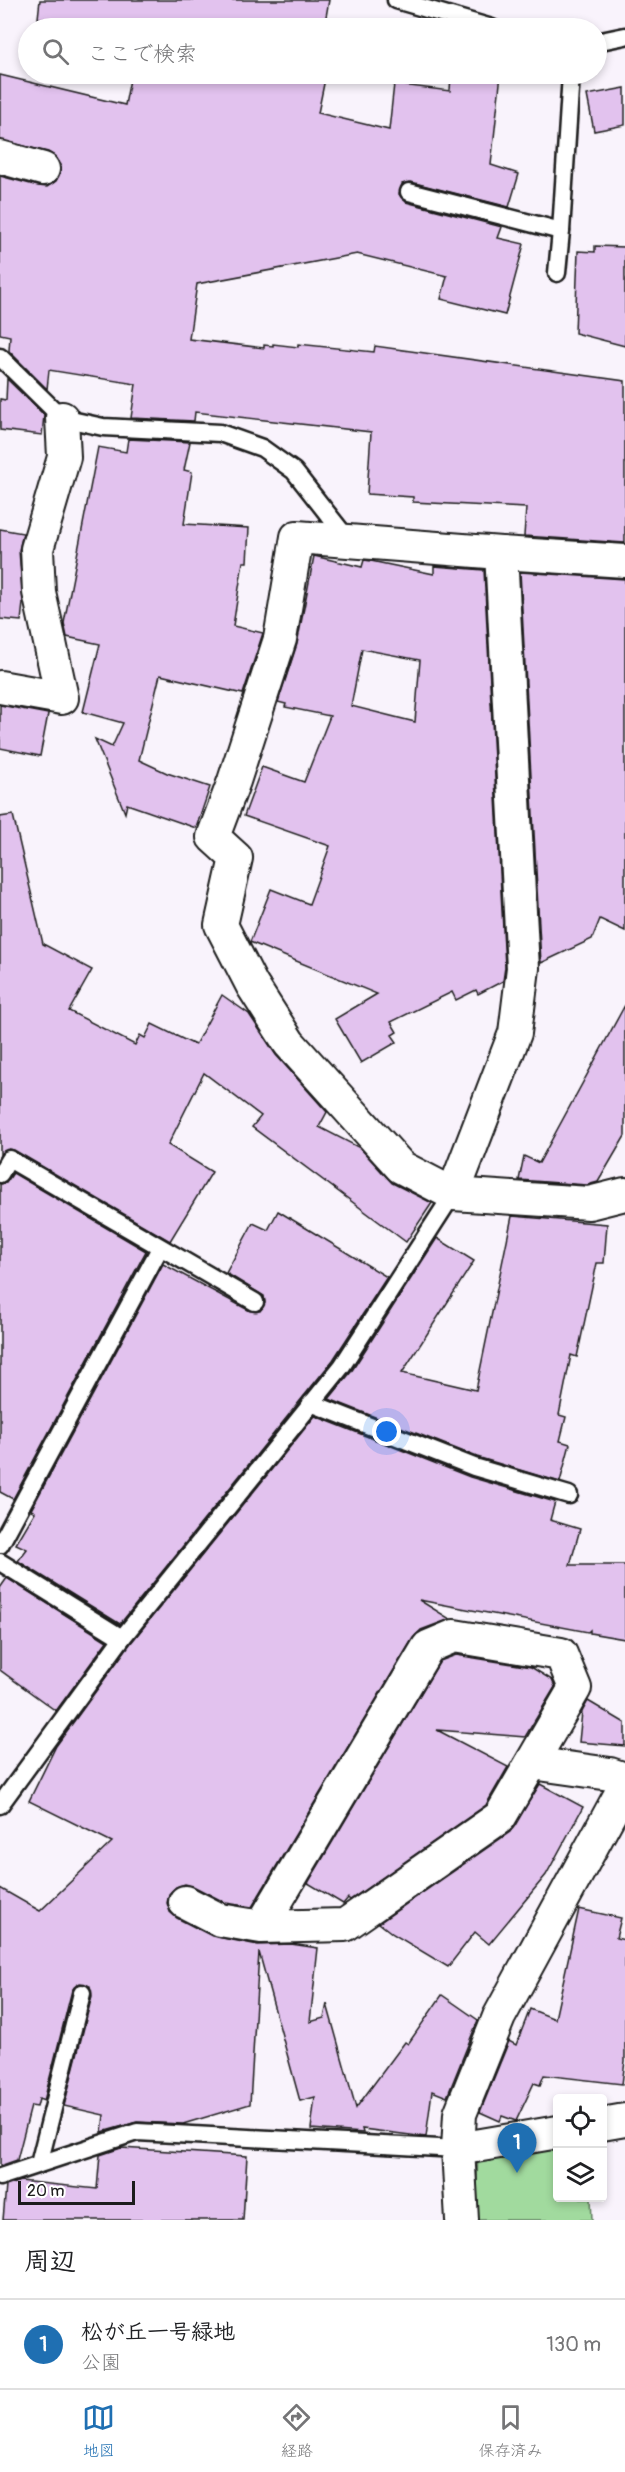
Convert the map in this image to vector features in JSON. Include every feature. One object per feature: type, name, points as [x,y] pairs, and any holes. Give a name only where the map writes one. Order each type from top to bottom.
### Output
[{"type":"street","points":[[0,157],[43,169]]},
{"type":"street","points":[[0,687],[62,698],[39,592],[37,549],[64,458],[62,418]]},
{"type":"street","points":[[625,561],[297,537],[280,639],[234,781],[213,837],[236,858],[221,925],[252,985],[290,1043],[401,1167],[453,1194],[589,1203],[625,1194]]},
{"type":"street","points":[[453,1194],[515,1033],[523,968],[501,553]]},
{"type":"street","points":[[185,1902],[220,1920],[261,1927],[345,1925],[500,1817],[575,1688],[561,1654],[454,1636],[428,1647],[261,1927]]},
{"type":"street","points":[[532,1763],[610,1774],[625,1779]]},
{"type":"street","points":[[462,2220],[458,2149],[460,2114],[499,2017],[625,1786]]},
{"type":"street","points":[[607,2123],[625,2120]]},
{"type":"street","points":[[458,2149],[553,2133]]},
{"type":"lane","points":[[396,0],[419,4],[462,18]]},
{"type":"lane","points":[[607,40],[625,36]]},
{"type":"lane","points":[[556,273],[561,231],[570,84]]},
{"type":"lane","points":[[409,192],[561,231]]},
{"type":"lane","points":[[0,357],[62,418],[103,427],[220,433],[262,448],[294,471],[350,542]]},
{"type":"lane","points":[[0,1174],[9,1159],[255,1302]]},
{"type":"lane","points":[[0,1805],[122,1638],[342,1366],[453,1194]]},
{"type":"lane","points":[[0,1545],[160,1248]]},
{"type":"lane","points":[[311,1403],[474,1467],[569,1495]]},
{"type":"lane","points":[[0,1562],[122,1638]]},
{"type":"lane","points":[[39,2164],[82,1993]]},
{"type":"lane","points":[[0,2177],[137,2132],[458,2149]]},
{"type":"green space","points":[[553,2145],[553,2202],[591,2202],[592,2220],[476,2220],[478,2148]]},
{"type":"building","points":[[40,0],[329,0],[326,18],[38,18]]},
{"type":"building","points":[[0,75],[18,79],[18,84],[38,84],[125,105],[129,84],[324,84],[318,113],[389,130],[394,84],[450,91],[450,84],[500,84],[491,165],[519,174],[509,207],[411,182],[402,184],[399,194],[406,202],[502,227],[498,238],[524,244],[505,315],[441,299],[447,276],[357,254],[197,284],[189,339],[264,348],[264,345],[273,346],[273,344],[298,347],[298,344],[374,352],[375,346],[625,381],[625,543],[524,536],[526,508],[413,502],[413,497],[367,494],[371,432],[195,412],[194,421],[131,418],[136,384],[49,370],[47,389],[9,351],[10,336],[0,334],[0,176],[47,187],[56,181],[61,165],[56,157],[48,152],[0,140]]},
{"type":"building","points":[[625,88],[625,125],[594,131],[587,95]]},
{"type":"building","points":[[595,246],[625,247],[625,346],[575,333],[578,251],[595,252]]},
{"type":"building","points":[[7,379],[44,415],[42,435],[0,430],[0,399],[6,400]]},
{"type":"building","points":[[128,439],[190,442],[184,470],[192,472],[184,524],[249,528],[247,562],[243,562],[233,626],[263,633],[243,694],[160,675],[139,760],[167,773],[210,787],[196,828],[127,804],[125,813],[95,739],[112,747],[123,723],[83,712],[100,644],[67,637],[64,623],[98,447],[126,452]]},
{"type":"building","points":[[0,529],[23,533],[19,550],[23,603],[21,621],[0,619]]},
{"type":"building","points":[[314,556],[362,567],[364,560],[434,574],[434,566],[484,570],[505,967],[503,981],[478,994],[476,990],[456,1000],[452,992],[391,1022],[397,1032],[392,1035],[397,1042],[361,1063],[335,1019],[377,994],[250,942],[271,889],[309,904],[330,846],[244,816],[262,767],[304,782],[330,716],[285,707],[286,704],[278,702],[297,644]],"holes":[[[362,649],[420,660],[415,722],[351,706]]]},
{"type":"building","points":[[520,572],[625,579],[625,931],[600,919],[592,939],[541,963]]},
{"type":"building","points":[[0,705],[48,714],[40,756],[0,748]]},
{"type":"building","points":[[13,815],[43,944],[92,970],[69,1011],[135,1045],[140,1035],[145,1038],[152,1024],[195,1045],[222,995],[249,1014],[276,1055],[327,1112],[319,1127],[360,1148],[392,1183],[432,1203],[406,1242],[252,1127],[261,1116],[204,1073],[168,1145],[212,1172],[170,1241],[14,1150],[9,1149],[0,1154],[0,817]]},
{"type":"building","points":[[625,1005],[625,1136],[598,1182],[587,1185],[519,1180],[524,1156],[539,1163]]},
{"type":"building","points":[[13,1173],[146,1251],[13,1499],[0,1492],[0,1184],[6,1183]]},
{"type":"building","points":[[278,1211],[387,1277],[333,1360],[120,1624],[18,1561],[27,1549],[16,1544],[35,1512],[31,1510],[163,1264],[250,1311],[260,1311],[265,1303],[264,1296],[226,1273],[253,1223],[268,1230]]},
{"type":"building","points":[[512,1216],[607,1224],[604,1263],[597,1263],[577,1357],[571,1355],[559,1415],[566,1417],[560,1441],[570,1444],[560,1482],[477,1457],[329,1399],[351,1372],[437,1238],[474,1261],[402,1373],[476,1390]]},
{"type":"building","points":[[315,1416],[470,1477],[555,1502],[550,1520],[580,1529],[570,1565],[625,1565],[625,1639],[590,1633],[590,1630],[588,1632],[419,1600],[450,1619],[421,1630],[413,1638],[252,1907],[226,1903],[185,1884],[176,1887],[169,1894],[167,1903],[170,1912],[212,1936],[258,1945],[291,1944],[318,1948],[310,2022],[324,2018],[327,2004],[356,2108],[405,2042],[408,2044],[442,1995],[478,2020],[447,2097],[432,2091],[426,2137],[362,2129],[363,2133],[311,2129],[315,2097],[300,2101],[259,1952],[250,2104],[183,2124],[137,2122],[102,2132],[104,2115],[64,2106],[92,1996],[90,1986],[80,1983],[72,1990],[44,2101],[39,2099],[37,2107],[31,2106],[17,2160],[0,2166],[0,1888],[40,1911],[112,1842],[29,1801],[56,1746],[130,1644]]},
{"type":"building","points":[[7,1578],[107,1641],[56,1711],[0,1670],[0,1588]]},
{"type":"building","points":[[456,1655],[531,1667],[552,1680],[555,1687],[525,1737],[437,1730],[508,1767],[486,1805],[350,1900],[348,1898],[343,1904],[308,1883],[440,1661]]},
{"type":"building","points":[[588,1701],[625,1723],[625,1746],[579,1742],[582,1712]]},
{"type":"building","points":[[540,1784],[583,1807],[546,1875],[489,1944],[475,1932],[448,1967],[379,1923],[510,1832]]},
{"type":"building","points":[[579,1909],[621,1918],[616,1938],[625,1940],[625,2061],[622,2084],[544,2075],[540,2085],[534,2083],[516,2121],[502,2116],[500,2121],[480,2112],[509,2041],[516,2045],[530,2009],[555,2019]]},
{"type":"building","points":[[121,2148],[247,2156],[243,2220],[3,2220],[6,2186],[20,2181],[97,2189],[100,2155]]},
{"type":"place","name":"松が丘一号緑地","points":[[517,2173]]}]
